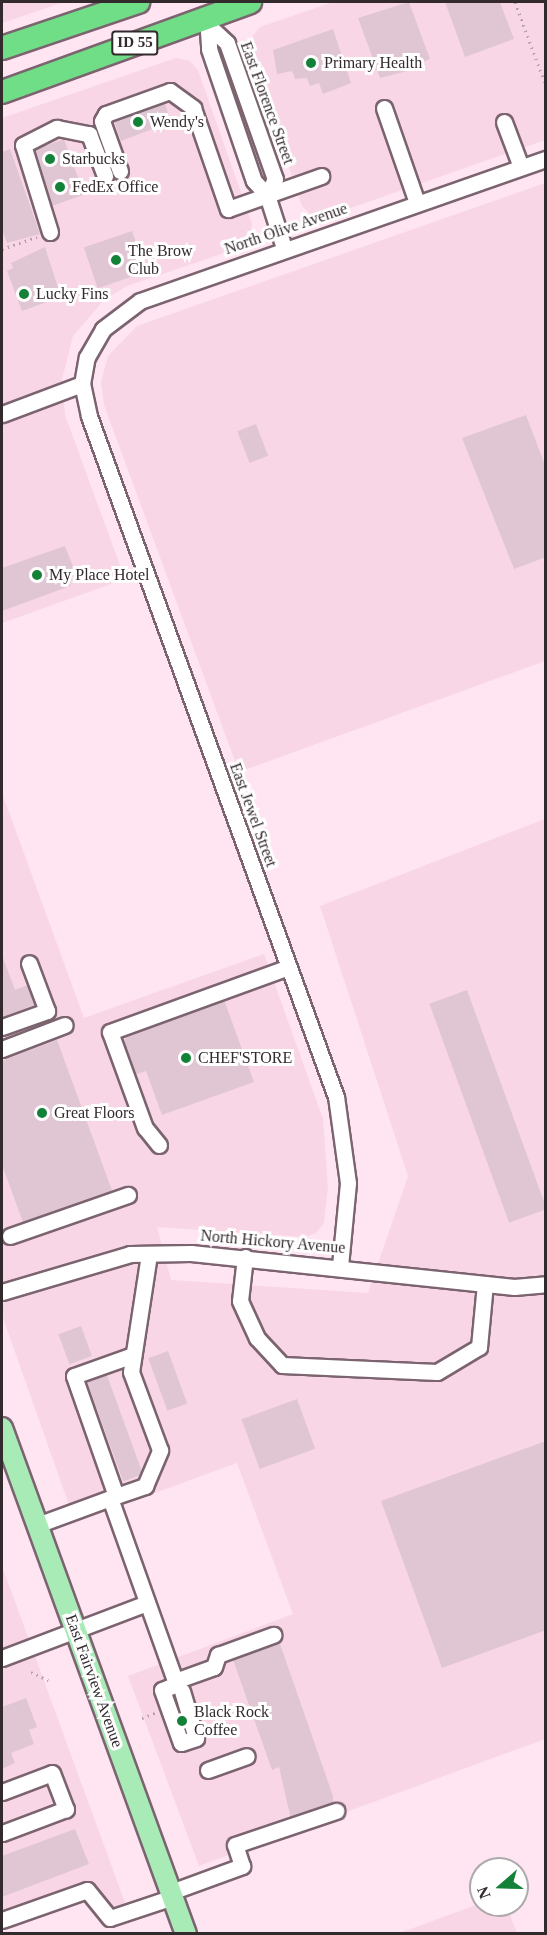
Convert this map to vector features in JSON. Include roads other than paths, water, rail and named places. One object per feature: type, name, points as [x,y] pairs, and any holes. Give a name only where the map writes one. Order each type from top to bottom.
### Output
[{"type":"highway","name":"ID 55","points":[[2,48],[138,2]]},
{"type":"highway","name":"ID 55","points":[[2,92],[250,2]]},
{"type":"main road","name":"East Fairview Avenue","points":[[2,1428],[186,1934]]},
{"type":"street","points":[[209,15],[209,49],[254,181],[267,195],[284,248]]},
{"type":"street","points":[[50,232],[23,145],[57,128],[89,134],[112,174],[102,121],[106,114],[162,91],[189,101],[228,209],[321,176]]},
{"type":"street","points":[[384,108],[417,203]]},
{"type":"street","points":[[504,122],[521,167]]},
{"type":"street","name":"North Olive Avenue","points":[[82,384],[87,357],[103,329],[140,301],[284,248],[546,159]]},
{"type":"street","points":[[2,414],[82,384]]},
{"type":"street","name":"East Jewel Street","points":[[82,384],[89,416],[336,1096],[348,1183],[340,1266]]},
{"type":"street","points":[[2,1027],[47,1011],[29,963]]},
{"type":"street","points":[[159,1145],[145,1128],[110,1032],[289,967]]},
{"type":"street","points":[[2,1048],[65,1025]]},
{"type":"street","points":[[10,1236],[128,1195]]},
{"type":"street","points":[[37,1525],[145,1486],[160,1450],[131,1372],[149,1254]]},
{"type":"street","name":"North Hickory Avenue","points":[[2,1292],[70,1268],[149,1254],[245,1257],[485,1284],[546,1284]]},
{"type":"street","points":[[245,1257],[240,1301],[257,1338],[282,1365],[436,1372],[479,1347],[485,1284]]},
{"type":"street","points":[[133,1355],[74,1376],[147,1603],[175,1681],[214,1667],[218,1655],[273,1635]]},
{"type":"street","points":[[2,1658],[76,1632],[147,1603]]},
{"type":"street","points":[[208,1770],[247,1756]]},
{"type":"street","points":[[2,1792],[52,1773],[66,1809],[2,1833]]},
{"type":"street","points":[[2,1920],[87,1890],[110,1918],[242,1866],[235,1845],[336,1811]]},
{"type":"place","name":"Primary Health","points":[[311,63]]},
{"type":"place","name":"Wendy's","points":[[138,122]]},
{"type":"place","name":"Starbucks","points":[[50,159]]},
{"type":"place","name":"FedEx Office","points":[[60,187]]},
{"type":"place","name":"The Brow Club","points":[[116,260]]},
{"type":"place","name":"Lucky Fins","points":[[24,294]]},
{"type":"place","name":"My Place Hotel","points":[[37,575]]},
{"type":"place","name":"CHEF'STORE","points":[[186,1058]]},
{"type":"place","name":"Great Floors","points":[[42,1113]]},
{"type":"place","name":"Black Rock Coffee","points":[[182,1721]]}]
